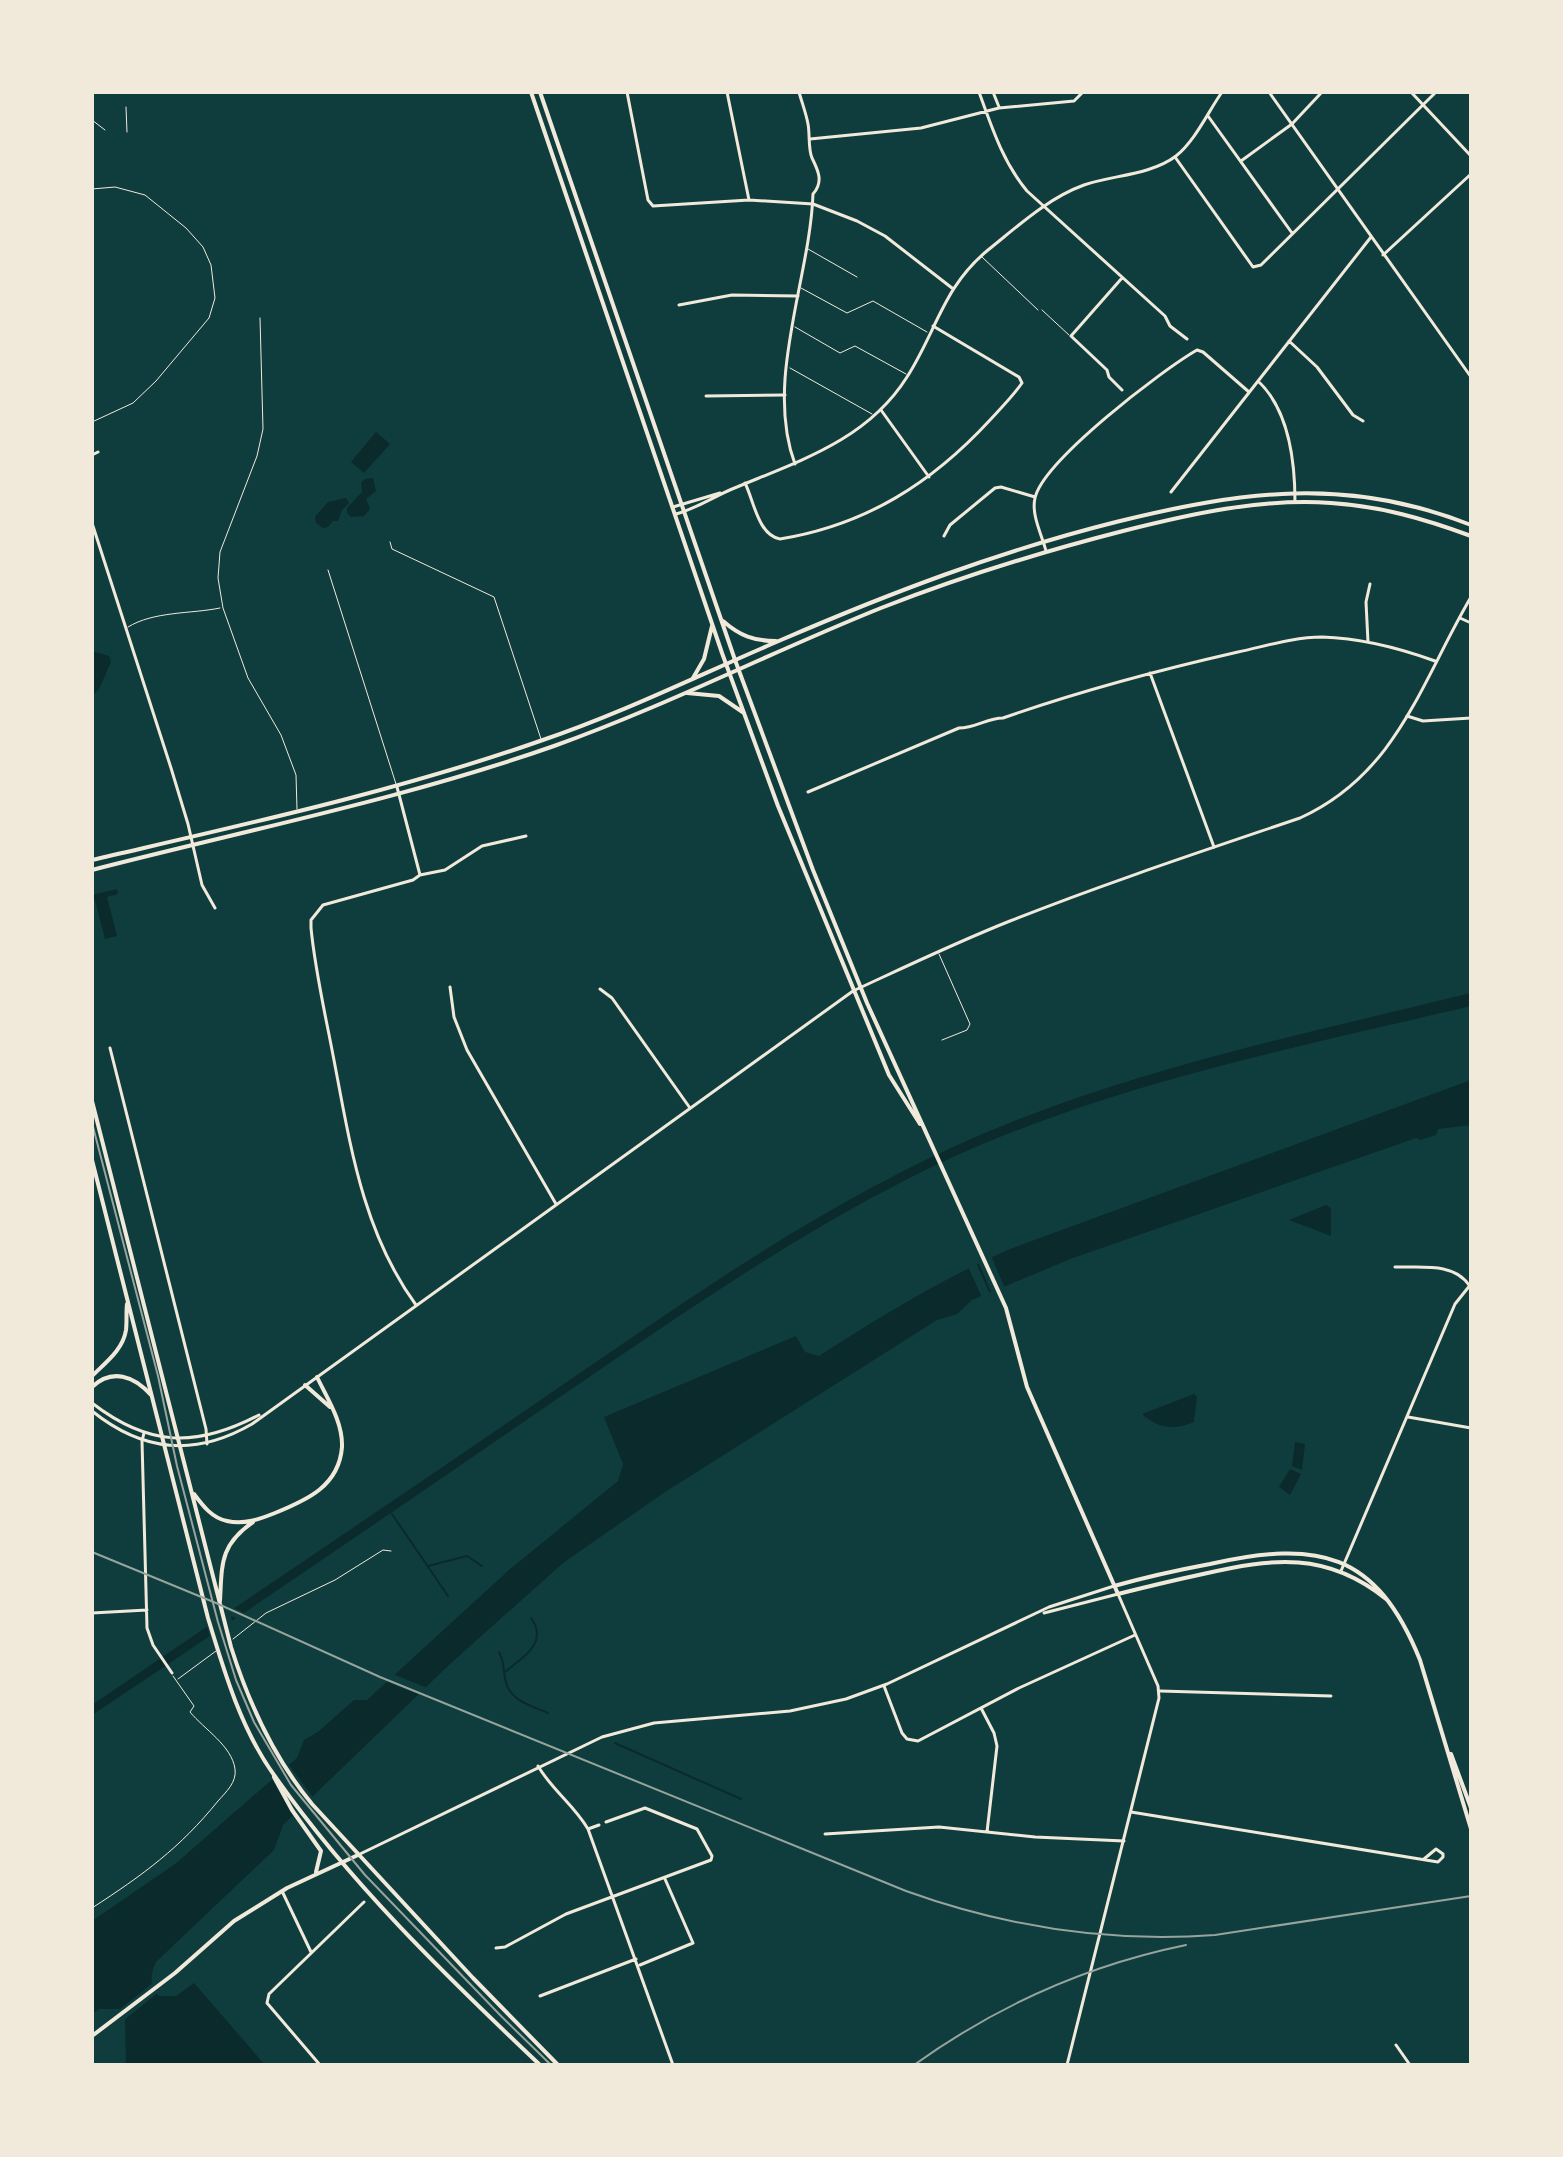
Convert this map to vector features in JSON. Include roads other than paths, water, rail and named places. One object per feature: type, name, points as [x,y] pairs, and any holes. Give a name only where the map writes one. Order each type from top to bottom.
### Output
[{"type":"main road","points":[[531,92],[726,664],[805,875],[889,1075],[927,1137]]},
{"type":"main road","points":[[540,92],[735,660],[813,870],[930,1144],[1001,1296],[1013,1326],[1024,1379],[1118,1594],[1271,1560],[1304,1562],[1340,1572],[1386,1599]]},
{"type":"main road","points":[[92,860],[396,786],[542,741],[891,594],[1044,542],[1187,506],[1246,495],[1331,493],[1410,504],[1471,525]]},
{"type":"main road","points":[[92,870],[399,795],[545,749],[882,608],[1047,552],[1176,518],[1258,504],[1295,502],[1368,507],[1428,520],[1471,536]]},
{"type":"main road","points":[[722,620],[738,634],[748,638],[779,640]]},
{"type":"main road","points":[[693,678],[704,659],[713,624]]},
{"type":"main road","points":[[684,693],[719,696],[744,713]]},
{"type":"main road","points":[[92,1101],[211,1571],[251,1705],[283,1765],[312,1804],[558,2065]]},
{"type":"main road","points":[[92,1160],[220,1660],[241,1713],[273,1774],[321,1851],[315,1875]]},
{"type":"main road","points":[[92,1376],[115,1354],[122,1342],[126,1329],[127,1297]]},
{"type":"main road","points":[[92,1387],[109,1376],[123,1376],[136,1381],[152,1397]]},
{"type":"main road","points":[[220,1605],[221,1569],[232,1540],[255,1521],[307,1500],[332,1477],[341,1454],[342,1439],[317,1377]]},
{"type":"main road","points":[[305,1385],[331,1408]]},
{"type":"main road","points":[[191,1489],[205,1508],[218,1518],[229,1522],[255,1521]]},
{"type":"main road","points":[[1114,1586],[1270,1552],[1305,1553],[1344,1565],[1375,1585],[1410,1634],[1470,1822]]},
{"type":"main road","points":[[1449,1752],[1471,1808]]},
{"type":"main road","points":[[300,1816],[439,1966],[540,2065]]},
{"type":"main road","points":[[92,2036],[158,1987],[234,1921],[282,1891],[358,1855]]},
{"type":"street","points":[[627,92],[648,200],[653,206],[749,200],[813,204],[885,236],[952,288]]},
{"type":"street","points":[[727,92],[749,200]]},
{"type":"street","points":[[795,464],[790,453],[785,395],[787,367],[813,194],[818,188],[818,164],[812,158],[799,92]]},
{"type":"street","points":[[979,92],[1011,170],[1043,207],[1187,339]]},
{"type":"street","points":[[993,92],[999,108]]},
{"type":"street","points":[[810,139],[921,128],[999,108],[1074,101],[1083,92]]},
{"type":"street","points":[[676,514],[830,448],[875,416],[908,375],[952,288],[981,256],[1057,197],[1082,186],[1152,168],[1175,157],[1184,149],[1222,92]]},
{"type":"street","points":[[1269,92],[1471,377]]},
{"type":"street","points":[[1241,161],[1292,124],[1322,92]]},
{"type":"street","points":[[1411,92],[1471,156]]},
{"type":"street","points":[[1175,157],[1253,267],[1261,265],[1436,92]]},
{"type":"street","points":[[1207,114],[1292,233]]},
{"type":"street","points":[[1383,255],[1471,174]]},
{"type":"street","points":[[1171,492],[1371,237]]},
{"type":"street","points":[[1122,278],[1071,336],[1107,370],[1109,377],[1122,390]]},
{"type":"street","points":[[679,305],[732,295],[798,296]]},
{"type":"street","points":[[745,483],[767,532],[780,539],[841,524],[901,495],[929,477],[978,434],[1022,383],[1019,377],[933,326]]},
{"type":"street","points":[[1289,341],[1317,367],[1353,415],[1363,421]]},
{"type":"street","points":[[1047,552],[1035,513],[1035,497],[1043,480],[1108,415],[1197,350],[1249,392]]},
{"type":"street","points":[[1258,381],[1272,399],[1284,424],[1292,463],[1295,502]]},
{"type":"street","points":[[706,396],[785,395]]},
{"type":"street","points":[[881,410],[929,477]]},
{"type":"street","points":[[92,455],[98,452]]},
{"type":"street","points":[[944,536],[950,525],[995,488],[1035,497]]},
{"type":"street","points":[[673,507],[727,491]]},
{"type":"street","points":[[92,523],[191,836],[202,885],[215,908]]},
{"type":"street","points":[[1368,642],[1366,602],[1370,584]]},
{"type":"street","points":[[92,1411],[119,1429],[142,1439],[170,1445],[207,1444],[231,1436],[853,991],[938,951],[1063,901],[1300,818],[1330,803],[1369,771],[1392,742],[1471,597]]},
{"type":"street","points":[[1459,618],[1471,623]]},
{"type":"street","points":[[808,792],[959,728],[969,728],[991,718],[1003,718],[1150,673],[1298,640],[1322,637],[1368,642],[1435,661]]},
{"type":"street","points":[[1150,673],[1214,847]]},
{"type":"street","points":[[1407,716],[1423,721],[1471,718]]},
{"type":"street","points":[[396,786],[420,875]]},
{"type":"street","points":[[416,1305],[378,1238],[356,1172],[311,920],[323,905],[445,870],[482,846],[526,836]]},
{"type":"street","points":[[450,987],[454,1017],[475,1066],[556,1204]]},
{"type":"street","points":[[600,989],[612,998],[690,1108]]},
{"type":"street","points":[[110,1048],[207,1444]]},
{"type":"street","points":[[1340,1572],[1455,1304],[1470,1284],[1453,1271],[1395,1267]]},
{"type":"street","points":[[92,1403],[119,1422],[144,1433],[168,1438],[206,1437],[227,1431],[270,1410]]},
{"type":"street","points":[[1407,1417],[1471,1428]]},
{"type":"street","points":[[144,1433],[148,1632],[172,1673]]},
{"type":"street","points":[[358,1855],[590,1742],[642,1725],[807,1708],[846,1699],[884,1686],[1049,1607],[1114,1586]]},
{"type":"street","points":[[1040,1613],[1118,1594],[1160,1691],[1067,2065]]},
{"type":"street","points":[[92,1613],[147,1610]]},
{"type":"street","points":[[884,1686],[902,1733],[911,1741],[926,1737],[1135,1635]]},
{"type":"street","points":[[1160,1691],[1331,1696]]},
{"type":"street","points":[[981,1708],[997,1746],[987,1832]]},
{"type":"street","points":[[538,1766],[588,1829],[673,2065]]},
{"type":"street","points":[[496,1948],[505,1947],[543,1925],[711,1860],[712,1856],[697,1829],[645,1808],[606,1822]]},
{"type":"street","points":[[1131,1812],[1438,1862],[1443,1854],[1440,1850],[1432,1850],[1424,1859]]},
{"type":"street","points":[[588,1829],[599,1825]]},
{"type":"street","points":[[825,1834],[939,1827],[1124,1841]]},
{"type":"street","points":[[639,1966],[693,1943],[665,1879]]},
{"type":"street","points":[[282,1891],[311,1952]]},
{"type":"street","points":[[320,2065],[267,2003],[269,1994],[364,1902]]},
{"type":"street","points":[[540,1996],[636,1959]]},
{"type":"street","points":[[1396,2045],[1410,2065]]},
{"type":"lane","points":[[126,107],[127,132]]},
{"type":"lane","points":[[92,120],[105,130]]},
{"type":"lane","points":[[92,189],[129,189],[168,211],[203,247],[211,265],[215,298],[209,318],[156,381],[133,403],[92,422]]},
{"type":"lane","points":[[805,248],[857,277]]},
{"type":"lane","points":[[981,256],[1038,310]]},
{"type":"lane","points":[[799,287],[847,313],[873,301],[929,333]]},
{"type":"lane","points":[[1042,310],[1071,336]]},
{"type":"lane","points":[[260,318],[263,429],[257,456],[220,552],[218,578],[223,608],[248,678],[281,735],[296,775],[298,820]]},
{"type":"lane","points":[[793,326],[840,353],[855,346],[908,375]]},
{"type":"lane","points":[[787,367],[875,416]]},
{"type":"lane","points":[[390,542],[392,549],[494,597],[545,749]]},
{"type":"lane","points":[[328,570],[396,786]]},
{"type":"lane","points":[[126,628],[138,621],[157,617],[223,608]]},
{"type":"lane","points":[[938,951],[970,1024],[967,1030],[942,1040]]},
{"type":"lane","points":[[176,1680],[266,1613],[335,1580],[383,1550],[391,1551]]},
{"type":"lane","points":[[92,1908],[183,1842],[233,1781],[232,1761],[225,1748],[190,1712],[194,1706],[172,1673]]},
{"type":"water","points":[[376,432],[390,444],[364,473],[351,462]]},
{"type":"water","points":[[373,478],[376,491],[366,499],[370,509],[364,516],[351,517],[347,508],[362,492],[361,483]]},
{"type":"water","points":[[346,498],[349,503],[338,521],[323,528],[316,523],[315,517],[328,502]]},
{"type":"water","points":[[92,651],[109,656],[111,662],[99,689],[92,696]]},
{"type":"water","points":[[117,889],[118,894],[107,897],[117,936],[105,939],[92,895]]},
{"type":"water","points":[[1471,993],[1471,1006],[1266,1054],[1065,1112],[1000,1137],[886,1190],[788,1246],[694,1307],[92,1715],[92,1705],[649,1326],[757,1255],[869,1189],[987,1132],[1105,1088],[1287,1037]]},
{"type":"water","points":[[1471,1080],[1471,1125],[1438,1129],[1436,1135],[1420,1140],[1416,1138],[1073,1258],[972,1300],[957,1314],[937,1320],[665,1492],[563,1563],[450,1664],[283,1825],[274,1850],[156,1962],[152,1980],[159,1996],[176,1996],[194,1983],[265,2065],[126,2065],[125,2018],[119,2009],[99,2009],[92,2014],[92,1921],[175,1864],[297,1758],[304,1740],[318,1732],[354,1700],[367,1700],[509,1570],[618,1481],[623,1464],[604,1417],[796,1336],[805,1352],[819,1356],[912,1299],[1010,1249]]},
{"type":"water","points":[[1326,1205],[1331,1208],[1331,1236],[1289,1220]]},
{"type":"water","points":[[1194,1394],[1197,1397],[1194,1422],[1167,1427],[1154,1423],[1142,1414]]},
{"type":"water","points":[[1295,1442],[1305,1444],[1302,1470],[1292,1466]]},
{"type":"water","points":[[1290,1469],[1301,1474],[1290,1495],[1279,1487]]},
{"type":"waterway","points":[[392,1514],[448,1596]]},
{"type":"waterway","points":[[428,1566],[467,1556],[482,1566]]},
{"type":"waterway","points":[[505,1672],[532,1649],[537,1635],[531,1618]]},
{"type":"waterway","points":[[499,1652],[510,1692],[520,1701],[548,1713]]},
{"type":"waterway","points":[[615,1743],[741,1799]]},
{"type":"tram line","points":[[92,1123],[218,1622],[236,1680],[254,1722],[291,1785],[365,1875],[551,2065]]},
{"type":"railway","points":[[92,1552],[216,1603],[380,1677],[906,1891],[982,1914],[1058,1930],[1175,1937],[1215,1935],[1471,1896]]},
{"type":"railway","points":[[914,2065],[977,2025],[1044,1991],[1114,1964],[1186,1945]]}]
